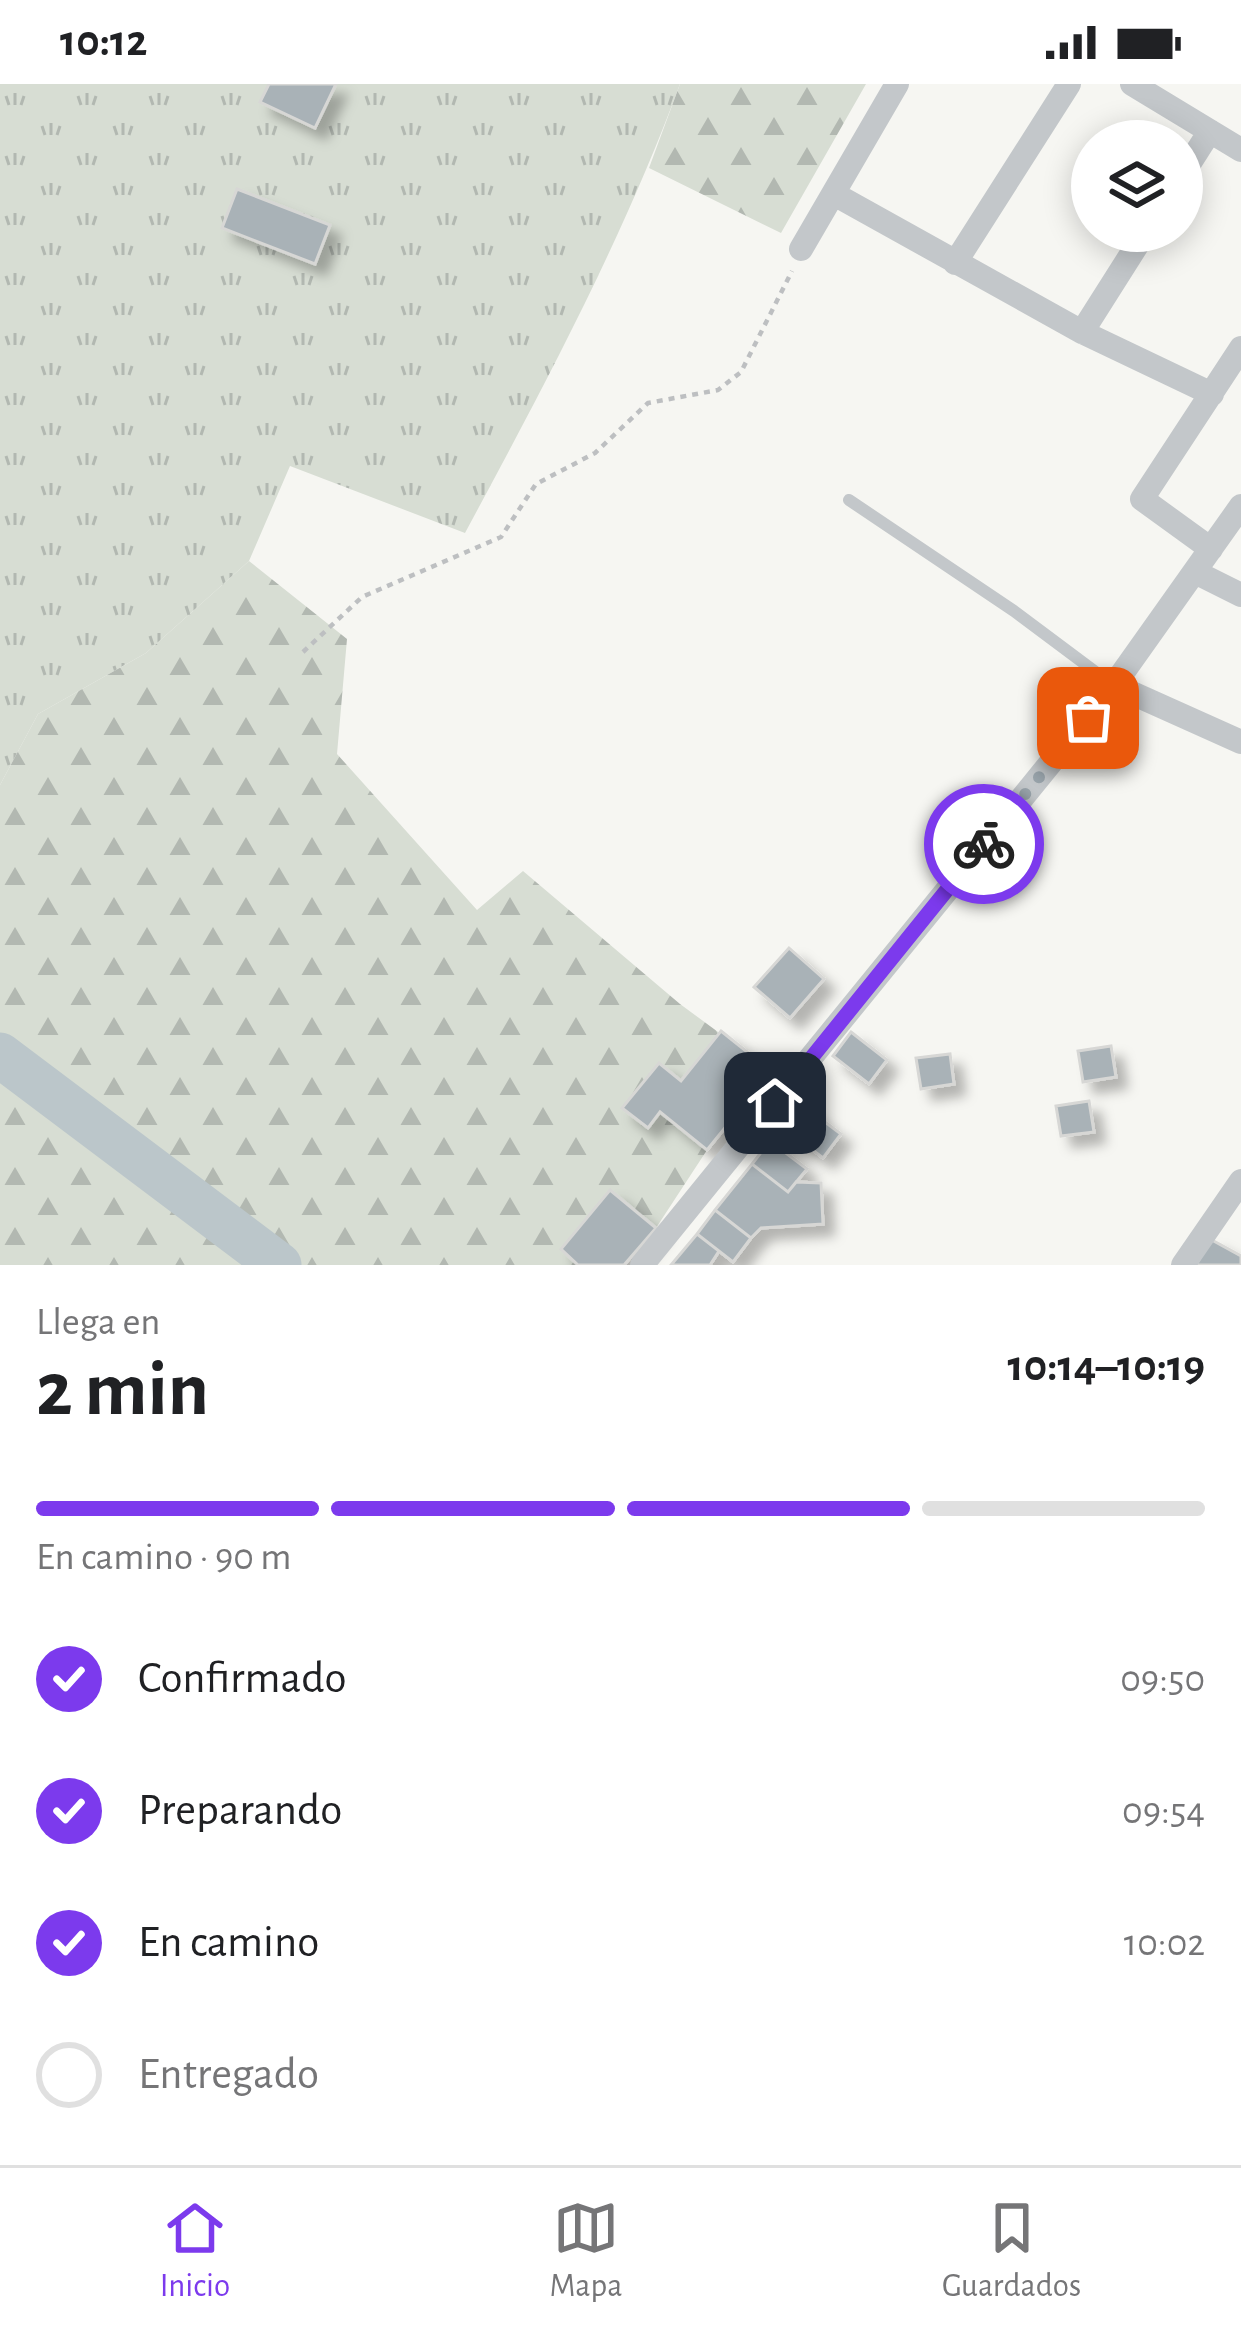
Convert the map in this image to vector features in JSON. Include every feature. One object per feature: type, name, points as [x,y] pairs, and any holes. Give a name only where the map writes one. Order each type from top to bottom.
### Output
[{"type":"street","points":[[801,249],[897,84]]},
{"type":"street","points":[[955,263],[1069,84]]},
{"type":"street","points":[[1132,84],[1241,149]]},
{"type":"street","points":[[1203,142],[1210,131]]},
{"type":"street","points":[[834,194],[1082,332],[1212,394]]},
{"type":"street","points":[[1082,332],[1133,252]]},
{"type":"street","points":[[1210,549],[1142,499],[1241,348]]},
{"type":"street","points":[[642,1265],[1114,686],[1241,506]]},
{"type":"street","points":[[1195,572],[1241,595]]},
{"type":"street","points":[[1114,686],[1241,742]]},
{"type":"street","points":[[1183,1265],[1241,1180]]},
{"type":"lane","points":[[849,500],[1014,611],[1114,686]]},
{"type":"path","points":[[303,652],[362,597],[501,537],[536,484],[595,453],[648,403],[718,390],[741,372],[801,249]]},
{"type":"green space","points":[[0,84],[680,84],[607,256],[465,533],[290,466],[249,561],[146,653],[38,714],[0,785]]},
{"type":"green space","points":[[680,84],[866,84],[781,233],[649,168]]},
{"type":"green space","points":[[249,561],[347,639],[337,754],[477,910],[523,871],[680,1004],[771,1071],[707,1150],[656,1228],[610,1190],[578,1265],[0,1265],[0,785],[38,714],[146,653]]},
{"type":"building","points":[[269,84],[336,84],[315,128],[260,102]]},
{"type":"building","points":[[237,189],[330,225],[315,264],[222,228]]},
{"type":"building","points":[[789,948],[824,979],[790,1018],[754,987]]},
{"type":"building","points":[[721,1031],[771,1071],[707,1150],[660,1112],[648,1128],[622,1108],[659,1063],[681,1081]]},
{"type":"building","points":[[851,1032],[887,1060],[869,1084],[833,1056]]},
{"type":"building","points":[[1111,1046],[1116,1077],[1083,1082],[1078,1051]]},
{"type":"building","points":[[950,1054],[954,1084],[921,1089],[916,1058]]},
{"type":"building","points":[[1089,1101],[1094,1132],[1061,1136],[1056,1106]]},
{"type":"building","points":[[805,1107],[841,1134],[823,1158],[787,1130]]},
{"type":"building","points":[[770,1141],[807,1169],[788,1192],[752,1164]]},
{"type":"building","points":[[752,1164],[788,1192],[796,1182],[821,1183],[823,1224],[761,1228],[751,1238],[715,1210]]},
{"type":"building","points":[[610,1190],[656,1228],[624,1265],[578,1265],[561,1249]]},
{"type":"building","points":[[715,1210],[751,1238],[733,1262],[697,1234]]},
{"type":"building","points":[[697,1234],[719,1251],[710,1265],[671,1265]]},
{"type":"building","points":[[1210,1239],[1241,1256],[1241,1265],[1196,1265]]},
{"type":"waterway","points":[[0,1055],[279,1265]]},
{"type":"way so far","points":[[984,844],[1088,718]]},
{"type":"route","points":[[775,1103],[984,844]]}]
